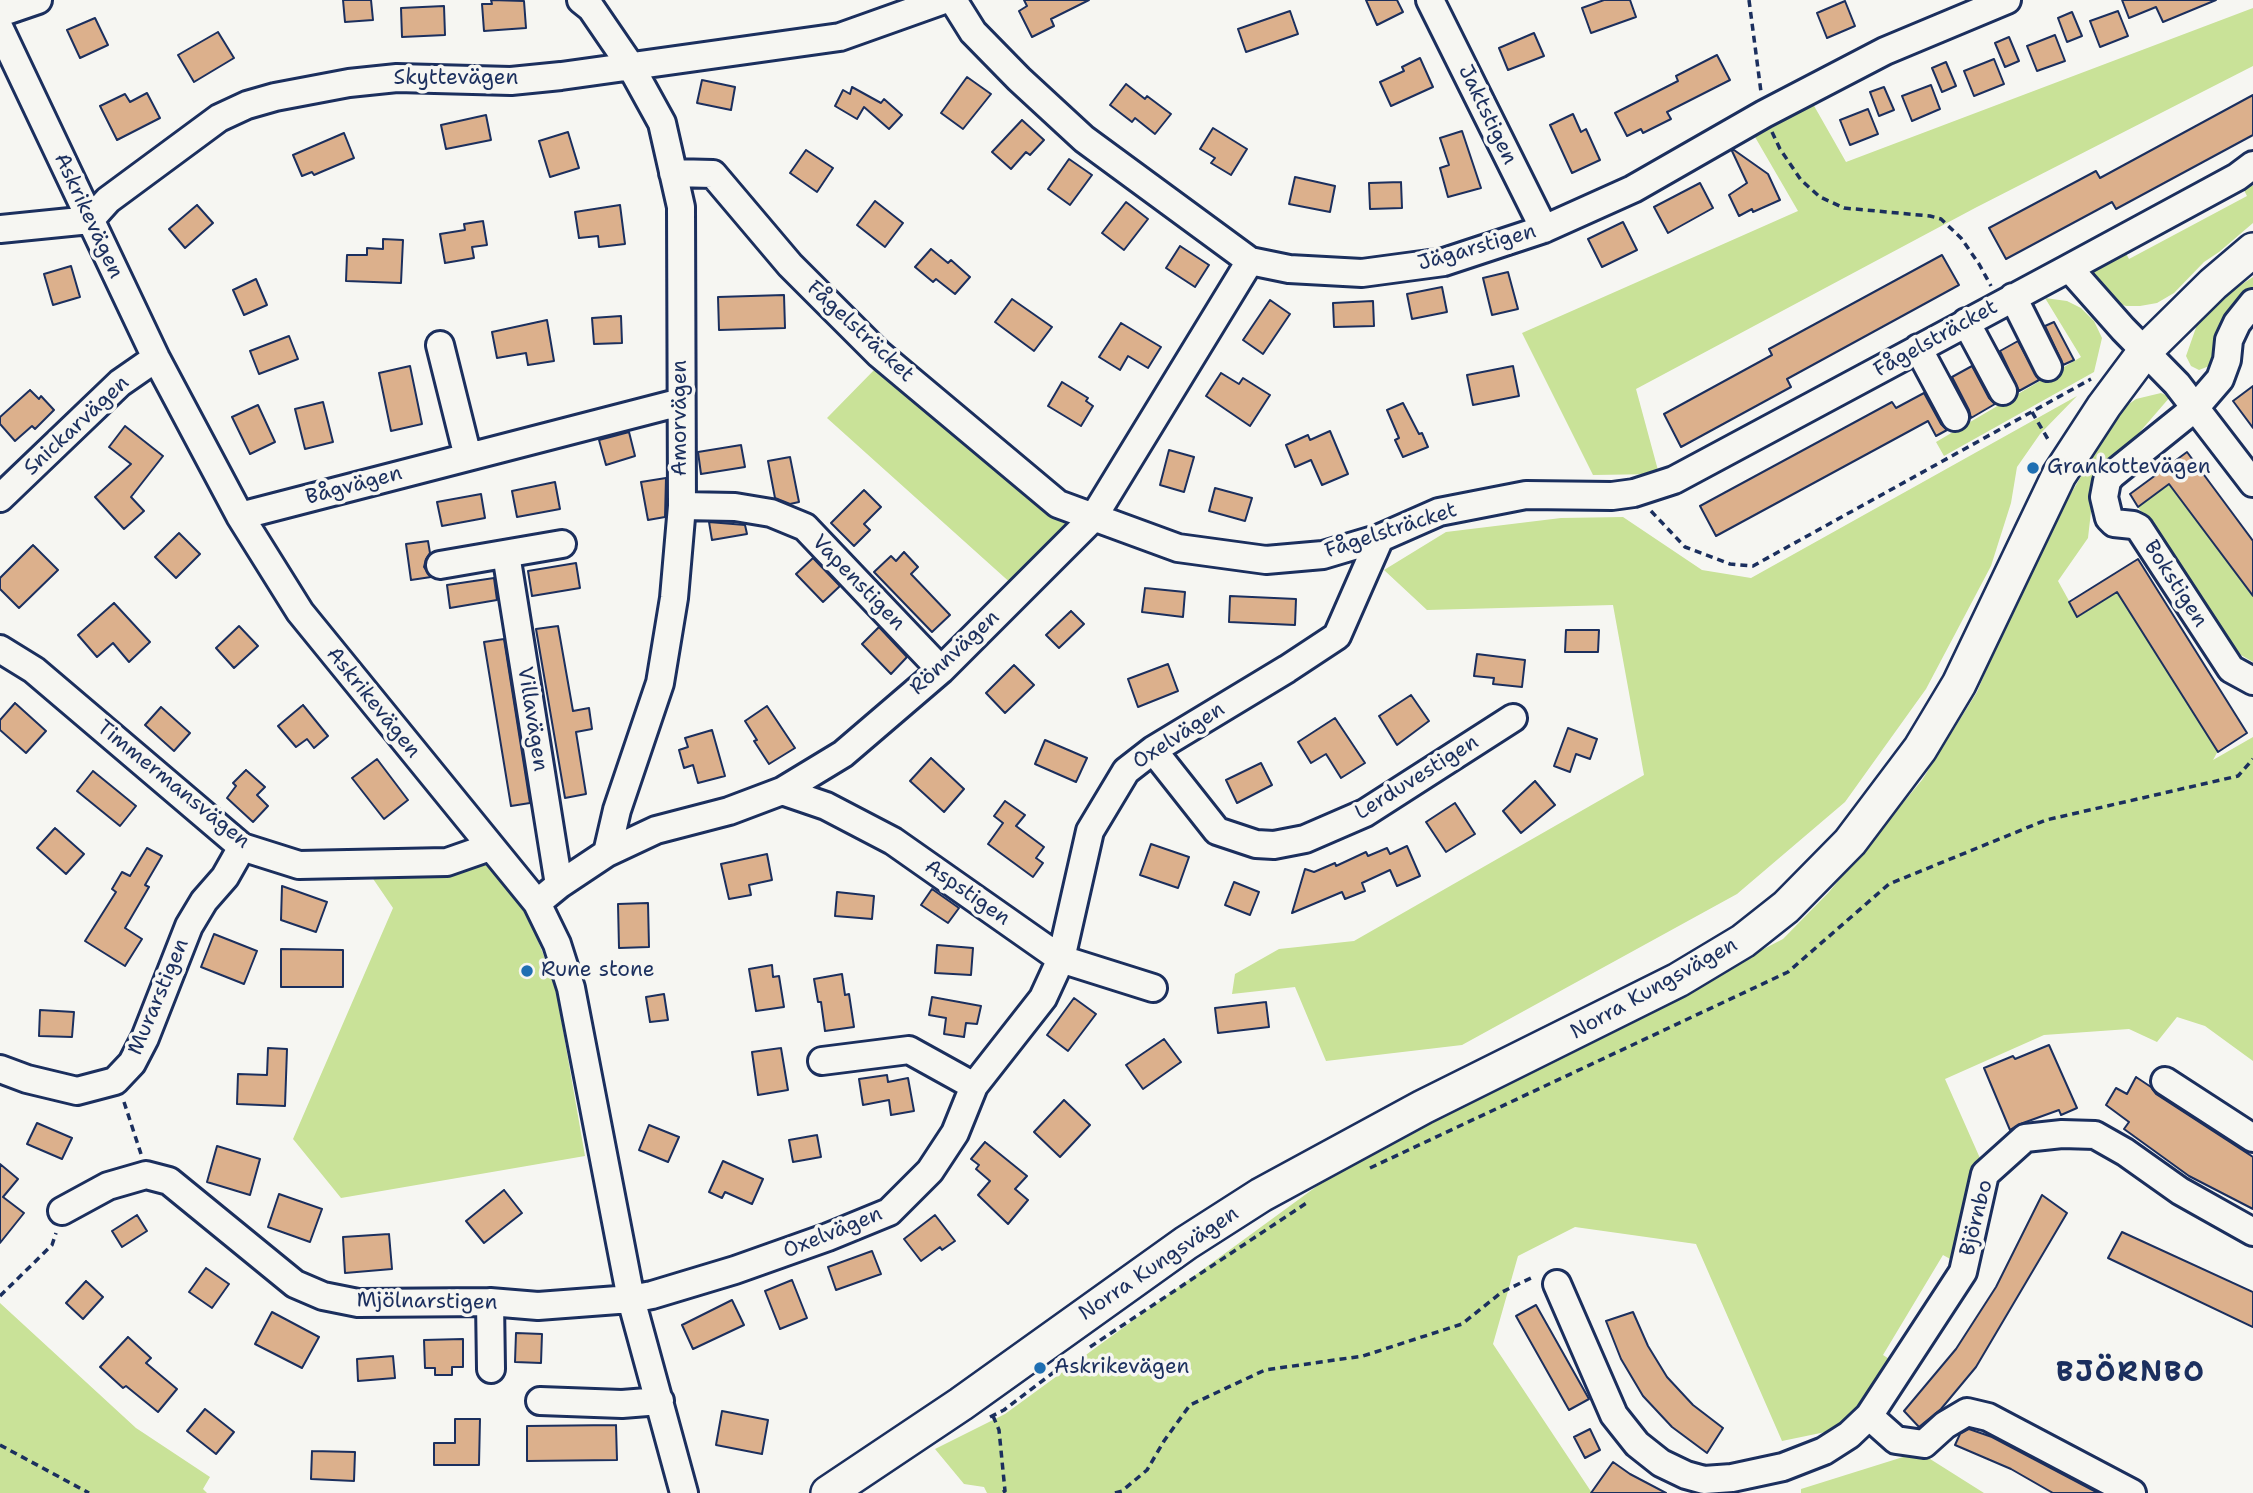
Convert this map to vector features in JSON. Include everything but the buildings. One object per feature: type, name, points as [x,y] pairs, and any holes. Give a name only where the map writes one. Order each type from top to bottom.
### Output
[{"type":"main road","name":"Norra Kungsvägen","points":[[828,1493],[961,1404],[1175,1250],[1261,1195],[1423,1107],[1678,980],[1743,941],[1786,906],[1850,842],[1920,749],[1959,684],[2059,475],[2104,406],[2146,351],[2213,284],[2253,250]]},
{"type":"street","points":[[0,13],[38,0]]},
{"type":"street","name":"Amorvägen","points":[[581,0],[631,65],[662,123],[681,207],[682,506],[674,598],[660,683],[617,810],[607,853]]},
{"type":"street","name":"Skyttevägen","points":[[90,220],[108,200],[219,118],[247,105],[275,97],[349,83],[397,78],[511,80],[561,76],[840,37],[944,0]]},
{"type":"street","name":"Jägarstigen","points":[[953,0],[973,32],[1084,139],[1250,261],[1289,269],[1362,273],[1444,262],[1544,229],[1633,189],[1764,114],[1885,51],[2007,0]]},
{"type":"street","name":"Jaktstigen","points":[[1430,0],[1544,229]]},
{"type":"street","name":"Askrikevägen","points":[[0,29],[156,358],[240,516],[300,612],[537,903],[557,944],[571,988],[631,1299],[660,1401],[679,1489]]},
{"type":"street","name":"Fågelsträcket","points":[[673,173],[713,174],[790,265],[879,354],[1058,504],[1178,548],[1266,561],[1323,555],[1380,538],[1439,512],[1526,495],[1612,496],[1634,493],[1674,480],[2237,177],[2253,164]]},
{"type":"street","points":[[0,229],[90,220]]},
{"type":"street","name":"Rönnvägen","points":[[537,903],[607,853],[656,830],[729,811],[782,791],[843,754],[941,670],[1093,518],[1250,261]]},
{"type":"street","points":[[2069,268],[2177,384],[2253,484]]},
{"type":"street","points":[[2006,300],[2048,367]]},
{"type":"street","name":"Bokstigen","points":[[2253,303],[2237,323],[2229,340],[2227,360],[2220,379],[2195,408],[2112,475],[2107,481],[2104,505],[2109,519],[2114,523],[2139,528],[2231,669],[2253,681]]},
{"type":"street","points":[[1966,322],[2003,391]]},
{"type":"street","points":[[440,345],[468,457]]},
{"type":"street","points":[[1918,348],[1955,417]]},
{"type":"street","name":"Snickarvägen","points":[[0,498],[120,383],[156,358]]},
{"type":"street","name":"Bågvägen","points":[[240,516],[681,402]]},
{"type":"street","name":"Vapenstigen","points":[[682,506],[735,507],[771,513],[805,527],[941,670]]},
{"type":"street","name":"Oxelvägen","points":[[631,1299],[693,1284],[735,1270],[828,1237],[888,1212],[930,1171],[955,1133],[974,1086],[1043,999],[1061,959],[1090,831],[1126,771],[1153,750],[1337,636],[1380,538]]},
{"type":"street","points":[[440,565],[562,544]]},
{"type":"street","name":"Villavägen","points":[[506,554],[559,885]]},
{"type":"street","name":"Timmermansvägen","points":[[0,649],[34,670],[242,847],[299,865],[447,862],[490,847]]},
{"type":"street","name":"Lerduvestigen","points":[[1153,750],[1217,831],[1256,844],[1274,845],[1305,839],[1365,813],[1513,718]]},
{"type":"street","name":"Aspstigen","points":[[782,791],[826,806],[893,841],[1061,959],[1153,988]]},
{"type":"street","name":"Murarstigen","points":[[115,1081],[132,1063],[145,1038],[189,926],[204,901],[225,877],[242,847]]},
{"type":"street","points":[[822,1061],[909,1050],[974,1086]]},
{"type":"street","points":[[0,1069],[27,1079],[77,1091],[115,1081]]},
{"type":"street","points":[[2165,1081],[2253,1138]]},
{"type":"street","name":"Björnbo","points":[[1557,1284],[1614,1415],[1637,1444],[1661,1463],[1686,1475],[1704,1480],[1732,1478],[1783,1467],[1824,1451],[1849,1435],[1868,1416],[1964,1272],[1985,1174],[2025,1138],[2062,1134],[2095,1135],[2180,1191],[2253,1232]]},
{"type":"street","name":"Mjölnarstigen","points":[[62,1211],[107,1186],[146,1175],[169,1181],[295,1284],[323,1296],[358,1303],[490,1302],[538,1306],[631,1299]]},
{"type":"street","points":[[490,1302],[491,1370]]},
{"type":"street","points":[[540,1401],[622,1404],[660,1401]]},
{"type":"street","points":[[1868,1416],[1896,1440],[1924,1444],[1945,1425],[1967,1412],[1988,1417],[2132,1493]]},
{"type":"path","points":[[1749,0],[1764,114],[1780,149],[1801,180],[1820,197],[1844,208],[1941,219],[1961,238],[2006,300]]},
{"type":"path","points":[[1634,493],[1685,547],[1730,564],[1753,566],[2096,377]]},
{"type":"path","points":[[2032,412],[2049,441]]},
{"type":"path","points":[[1358,1173],[1788,972],[1889,884],[2046,820],[2238,775],[2253,760]]},
{"type":"path","points":[[115,1081],[137,1138]]},
{"type":"path","points":[[1083,1351],[1310,1200]]},
{"type":"path","points":[[0,1296],[52,1245],[62,1211]]},
{"type":"path","points":[[1115,1493],[1122,1491],[1147,1470],[1164,1441],[1191,1405],[1225,1388],[1265,1370],[1363,1356],[1462,1324],[1502,1292],[1531,1278],[1557,1284]]},
{"type":"path","points":[[982,1420],[993,1416],[1073,1359]]},
{"type":"path","points":[[993,1416],[999,1430],[1006,1492]]},
{"type":"path","points":[[0,1445],[89,1493]]},
{"type":"green space","points":[[2253,8],[2253,66],[1975,208],[1636,389],[1659,474],[1593,475],[1522,333],[1798,211],[1755,137],[1813,104],[1846,162]]},
{"type":"green space","points":[[2240,182],[2253,186],[2253,223],[2204,262],[2174,293],[2157,303],[2126,306],[2114,302],[2092,275],[2092,261],[2122,246],[2129,259],[2247,196]]},
{"type":"green space","points":[[2253,277],[2253,289],[2235,309],[2217,363],[2199,370],[2191,366],[2186,356],[2198,322],[2218,300]]},
{"type":"green space","points":[[2045,298],[2067,301],[2081,308],[2094,321],[2102,338],[2094,372],[1944,456],[1936,442],[2081,357]]},
{"type":"green space","points":[[878,366],[1069,526],[1014,586],[827,418]]},
{"type":"green space","points":[[2161,393],[2170,397],[2094,485],[2088,538],[2058,581],[2078,617],[2117,592],[2218,751],[2213,760],[2253,737],[2253,1061],[2205,1026],[2177,1017],[2157,1042],[2129,1029],[2044,1035],[1945,1079],[1983,1165],[1952,1260],[1943,1255],[1883,1355],[1897,1364],[1840,1429],[1782,1441],[1696,1244],[1575,1227],[1518,1256],[1493,1344],[1592,1493],[987,1493],[984,1487],[964,1484],[935,1449],[1005,1414],[1376,1143],[1783,939],[1829,892],[1922,780],[1977,692],[2033,560],[2118,412],[2136,399]]},
{"type":"green space","points":[[2077,396],[2040,434],[2017,467],[2011,503],[1991,566],[1926,689],[1845,802],[1737,894],[1462,1045],[1326,1061],[1295,987],[1232,994],[1235,974],[1279,949],[1354,941],[1644,775],[1613,605],[1427,610],[1384,570],[1446,532],[1561,518],[1623,517],[1702,570],[1751,578]]},
{"type":"green space","points":[[2169,484],[2253,596],[2253,662],[2234,651],[2138,507]]},
{"type":"green space","points":[[491,865],[523,903],[555,984],[585,1156],[341,1198],[293,1139],[393,908],[365,867]]},
{"type":"green space","points":[[0,1303],[136,1428],[210,1477],[203,1489],[207,1493],[0,1493]]},
{"type":"green space","points":[[1919,1452],[1984,1493],[1801,1493],[1801,1489]]},
{"type":"place","name":"Grankottevägen","points":[[2033,468]]},
{"type":"place","name":"Rune stone","points":[[527,971]]},
{"type":"place","name":"Askrikevägen","points":[[1040,1368]]},
{"type":"district","name":"BJÖRNBO","points":[[2131,1374]]}]
